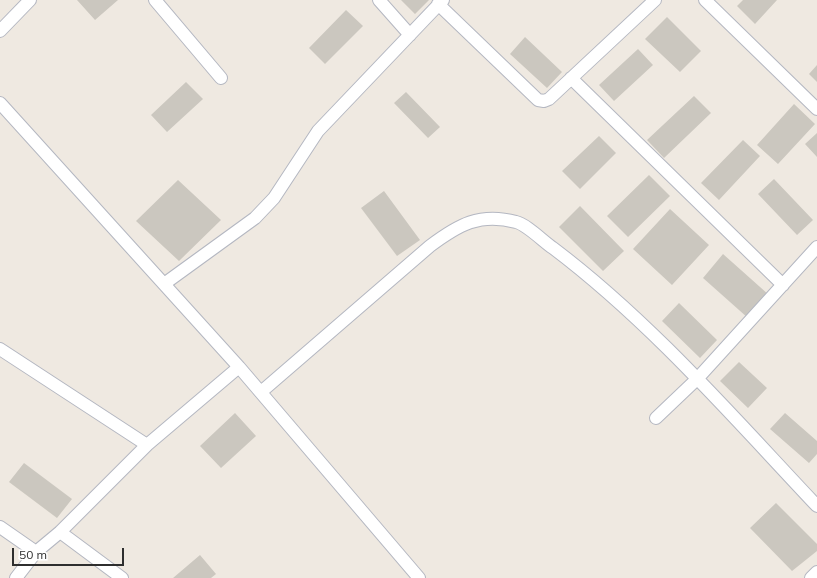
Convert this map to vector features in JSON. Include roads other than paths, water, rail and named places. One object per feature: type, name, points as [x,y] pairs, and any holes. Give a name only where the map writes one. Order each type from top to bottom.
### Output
[{"type":"street","points":[[0,31],[30,0]]},
{"type":"street","points":[[155,0],[221,78]]},
{"type":"street","points":[[378,0],[410,35]]},
{"type":"street","points":[[164,284],[255,218],[274,198],[318,131],[440,2],[538,100],[544,101],[548,99],[655,0]]},
{"type":"street","points":[[705,0],[817,109]]},
{"type":"street","points":[[571,78],[783,285]]},
{"type":"street","points":[[0,102],[239,367],[419,578]]},
{"type":"street","points":[[261,392],[430,246],[452,229],[479,218],[518,222],[574,264],[637,320],[697,379],[817,506]]},
{"type":"street","points":[[656,418],[697,379],[817,247]]},
{"type":"street","points":[[0,349],[147,445]]},
{"type":"street","points":[[16,578],[36,552],[60,532],[147,445],[239,367]]},
{"type":"street","points":[[0,527],[36,552]]},
{"type":"street","points":[[60,532],[122,578]]},
{"type":"street","points":[[811,578],[817,572]]}]
